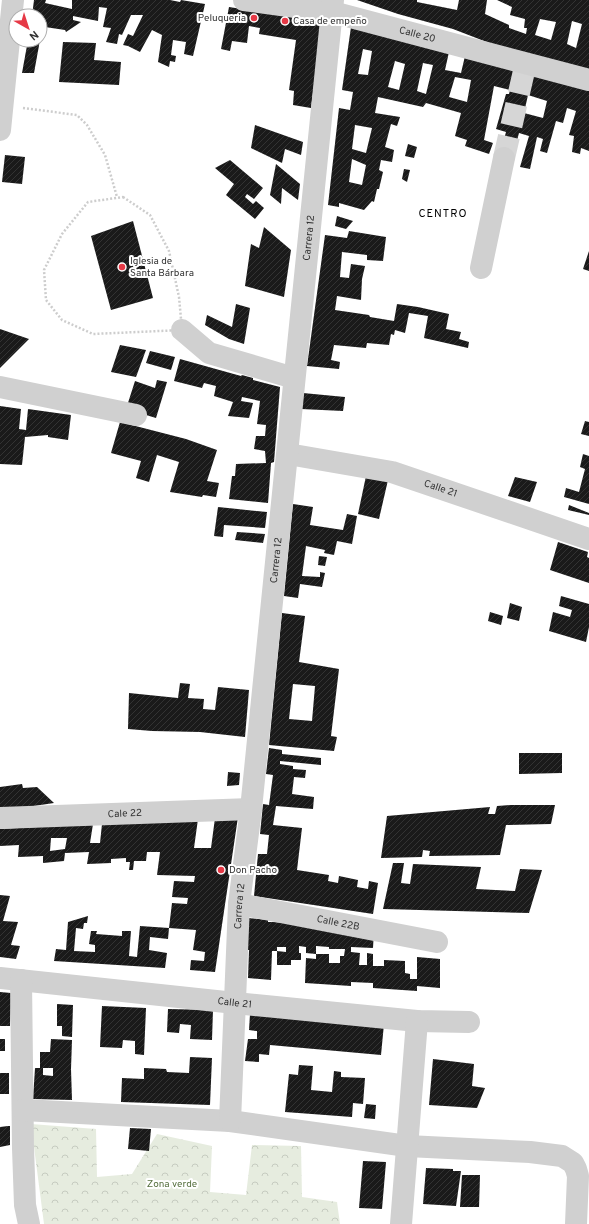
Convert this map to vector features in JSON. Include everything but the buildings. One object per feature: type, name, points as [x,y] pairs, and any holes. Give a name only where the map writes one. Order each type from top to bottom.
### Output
[{"type":"street","points":[[0,130],[13,0]]},
{"type":"street","name":"Calle 20","points":[[244,0],[333,6],[525,67],[589,80]]},
{"type":"street","name":"Carrera 12","points":[[230,1121],[239,904],[251,809],[333,6]]},
{"type":"street","points":[[481,268],[504,158]]},
{"type":"street","points":[[182,330],[209,353],[294,378]]},
{"type":"street","points":[[0,387],[136,415]]},
{"type":"street","name":"Calle 21","points":[[288,454],[392,472],[589,539]]},
{"type":"street","name":"Cale 22","points":[[0,818],[251,809]]},
{"type":"street","name":"Calle 22B","points":[[239,904],[437,942]]},
{"type":"street","points":[[11,979],[22,1110],[26,1205],[29,1224]]},
{"type":"street","name":"Calle 21","points":[[11,979],[417,1021],[469,1022]]},
{"type":"street","points":[[401,1224],[417,1021]]},
{"type":"street","points":[[22,1110],[230,1121],[408,1146],[530,1152],[562,1156],[573,1163],[578,1176],[576,1224]]},
{"type":"path","points":[[2,105],[77,115],[87,125],[105,155],[117,197]]},
{"type":"path","points":[[123,196],[150,215],[169,251],[179,297],[182,330],[93,334],[62,320],[46,300],[44,270],[62,234],[88,202],[123,196]]},
{"type":"green space","name":"Zona verde","points":[[31,1124],[96,1129],[97,1177],[132,1174],[157,1134],[212,1146],[210,1192],[246,1195],[252,1145],[301,1146],[302,1197],[337,1202],[340,1224],[44,1224]]},
{"type":"tunnel","points":[[504,158],[524,71]]},
{"type":"place","name":"Peluqueria","points":[[254,18]]},
{"type":"place","name":"Casa de empeño","points":[[285,21]]},
{"type":"place","name":"Iglesia de Santa Bárbara","points":[[122,267]]},
{"type":"place","name":"Don Pacho","points":[[221,870]]},
{"type":"district","name":"CENTRO","points":[[443,214]]}]
